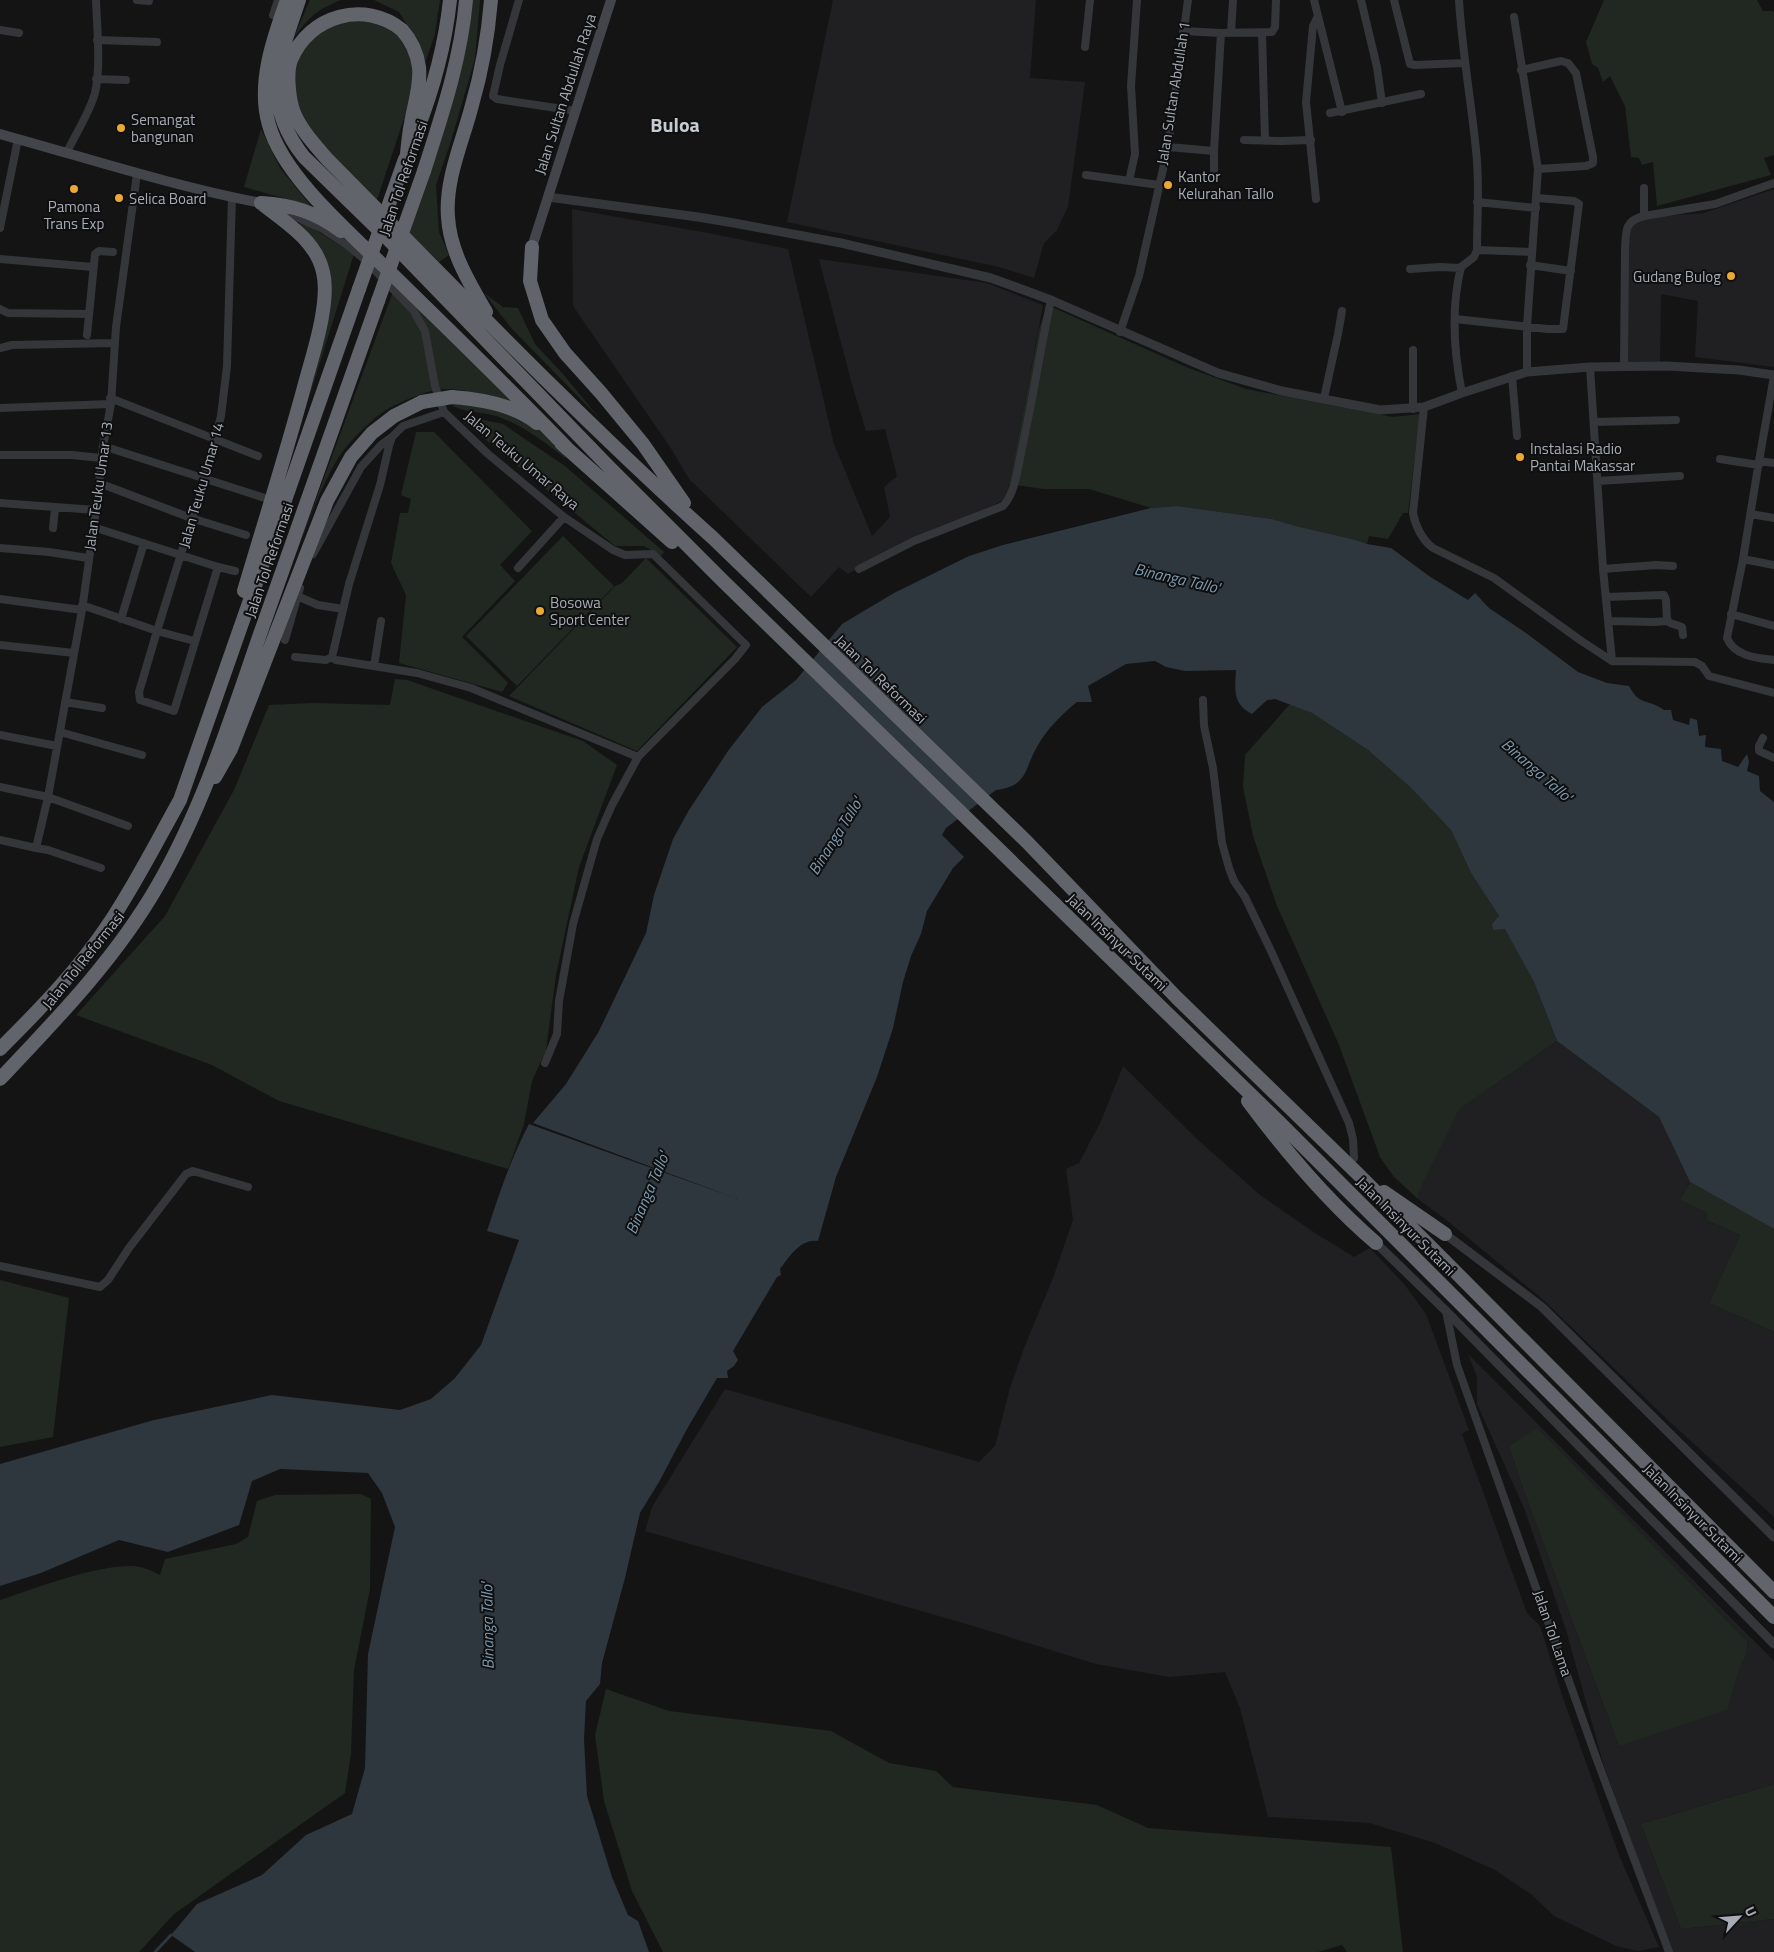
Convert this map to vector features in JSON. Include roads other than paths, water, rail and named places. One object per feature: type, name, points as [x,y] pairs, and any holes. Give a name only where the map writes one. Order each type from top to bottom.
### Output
[{"type":"highway","points":[[287,0],[268,60],[264,93],[269,125],[282,155],[297,177],[567,448]]},
{"type":"highway","points":[[299,0],[281,53],[276,87],[281,116],[296,148],[724,582]]},
{"type":"highway","name":"Jalan Tol Reformasi","points":[[0,1049],[75,970],[109,923],[137,879],[180,800],[406,156],[423,115],[437,71],[450,0]]},
{"type":"highway","name":"Jalan Tol Reformasi","points":[[0,1079],[53,1022],[126,935],[158,885],[190,825],[234,708],[424,171],[440,122],[461,42],[466,0]]},
{"type":"highway","points":[[491,0],[487,37],[473,102],[447,197],[448,219],[454,250],[466,278],[495,328]]},
{"type":"highway","points":[[406,156],[417,95],[419,68],[413,46],[396,23],[380,12],[369,8],[356,8],[333,14],[319,23],[302,39],[290,62],[288,88],[294,112],[304,130],[326,159],[495,328],[648,478],[713,538]]},
{"type":"highway","points":[[261,203],[288,205],[310,213],[339,229],[379,261]]},
{"type":"highway","points":[[180,800],[291,437],[323,308],[324,272],[314,250],[297,231],[261,203]]},
{"type":"highway","points":[[532,247],[530,281],[542,320],[565,353],[637,437],[675,493],[713,538]]},
{"type":"highway","points":[[190,825],[231,748],[327,501],[351,457],[372,433],[394,416],[422,402],[452,397],[475,399],[501,405],[534,420],[687,555],[724,582]]},
{"type":"highway","name":"Jalan Tol Reformasi","points":[[713,538],[1027,842]]},
{"type":"highway","name":"Jalan Insinyur Sutami","points":[[724,582],[1221,1065],[1774,1618]]},
{"type":"highway","name":"Jalan Insinyur Sutami","points":[[1027,842],[1177,998],[1349,1165],[1774,1592]]},
{"type":"highway","points":[[1221,1065],[1282,1147],[1347,1218],[1376,1243]]},
{"type":"highway","points":[[1359,1175],[1445,1234]]},
{"type":"main road","name":"Jalan Sultan Abdullah Raya","points":[[532,247],[611,0]]},
{"type":"main road","name":"Jalan Teuku Umar Raya","points":[[0,134],[137,174],[261,203]]},
{"type":"street","points":[[66,152],[89,109],[95,92],[96,0]]},
{"type":"street","points":[[137,0],[149,1]]},
{"type":"street","points":[[273,15],[278,0]]},
{"type":"street","points":[[519,0],[500,65],[494,96],[498,99],[576,111]]},
{"type":"street","points":[[1085,47],[1090,0]]},
{"type":"street","points":[[1129,181],[1135,154],[1131,86],[1137,0]]},
{"type":"street","name":"Jalan Sultan Abdullah 1","points":[[1120,332],[1138,276],[1168,148],[1188,0]]},
{"type":"street","points":[[1231,33],[1233,0]]},
{"type":"street","points":[[1183,31],[1220,33],[1272,32],[1274,29],[1276,0]]},
{"type":"street","points":[[1314,0],[1342,112]]},
{"type":"street","points":[[1361,0],[1377,67],[1382,103]]},
{"type":"street","points":[[1394,0],[1410,64],[1415,66],[1464,63]]},
{"type":"street","points":[[1459,0],[1464,63],[1476,150],[1477,202],[1477,250],[1474,257],[1461,268],[1455,318],[1457,363],[1462,393]]},
{"type":"street","points":[[1514,17],[1538,169],[1530,265],[1527,372]]},
{"type":"street","points":[[1316,199],[1306,102],[1313,26],[1317,18]]},
{"type":"street","points":[[0,30],[18,33]]},
{"type":"street","points":[[1214,170],[1220,33]]},
{"type":"street","points":[[1262,33],[1266,141]]},
{"type":"street","points":[[97,40],[156,42]]},
{"type":"street","points":[[1522,70],[1561,61],[1572,67],[1576,74],[1593,157],[1593,163],[1586,166],[1538,169]]},
{"type":"street","points":[[96,79],[126,80]]},
{"type":"street","points":[[1330,113],[1421,94]]},
{"type":"street","points":[[0,228],[18,139]]},
{"type":"street","points":[[1244,140],[1311,140]]},
{"type":"street","points":[[1168,148],[1214,151]]},
{"type":"street","name":"Jalan Teuku Umar 13","points":[[36,848],[48,797],[82,608],[110,401],[114,343],[137,174]]},
{"type":"street","points":[[1086,175],[1159,185]]},
{"type":"street","points":[[1624,367],[1623,290],[1626,230],[1632,220],[1644,216],[1715,204],[1774,183]]},
{"type":"street","points":[[1644,188],[1644,216]]},
{"type":"street","name":"Jalan Teuku Umar 14","points":[[194,641],[174,711],[141,700],[138,697],[156,631],[204,480],[221,416],[227,366],[232,197]]},
{"type":"street","points":[[548,197],[698,217],[841,243],[991,278],[1051,300],[1120,332],[1218,373],[1282,391],[1380,410],[1424,407],[1527,372],[1624,367],[1708,368],[1774,376],[1751,514],[1727,636],[1732,648],[1738,652],[1774,660]]},
{"type":"street","points":[[1455,318],[1548,329],[1564,328],[1579,204],[1574,201],[1537,198]]},
{"type":"street","points":[[1477,202],[1536,208]]},
{"type":"street","name":"Jalan Teuku Umar Raya","points":[[261,203],[321,228],[347,245],[364,259],[413,310],[424,331],[435,386],[444,412],[488,454],[564,517],[619,553],[625,555],[652,554],[746,645],[735,659],[638,757],[612,805],[597,839],[573,924],[559,1001],[557,1034],[545,1063]]},
{"type":"street","points":[[1477,250],[1532,252]]},
{"type":"street","points":[[87,335],[96,253],[99,251],[113,252]]},
{"type":"street","points":[[0,259],[93,267]]},
{"type":"street","points":[[1530,265],[1571,271]]},
{"type":"street","points":[[1410,269],[1461,268]]},
{"type":"street","points":[[859,569],[914,541],[1004,504],[1011,494],[1020,458],[1051,300]]},
{"type":"street","points":[[0,309],[8,313],[88,314]]},
{"type":"street","points":[[1324,398],[1342,311]]},
{"type":"street","points":[[0,348],[12,345],[114,343]]},
{"type":"street","points":[[1412,409],[1413,350]]},
{"type":"street","points":[[1590,368],[1603,569],[1612,661]]},
{"type":"street","points":[[1512,376],[1517,436]]},
{"type":"street","points":[[0,408],[110,401],[258,456]]},
{"type":"street","points":[[1424,407],[1413,512],[1416,526],[1433,548],[1494,578],[1612,661],[1694,662],[1702,666],[1708,676],[1774,693]]},
{"type":"street","points":[[285,640],[315,548],[354,479],[372,454],[403,426],[444,412]]},
{"type":"street","points":[[1594,422],[1676,420]]},
{"type":"street","points":[[332,657],[343,609],[392,437]]},
{"type":"street","points":[[103,446],[204,480],[265,498]]},
{"type":"street","points":[[0,455],[72,455],[102,458]]},
{"type":"street","points":[[1720,459],[1774,463]]},
{"type":"street","points":[[1598,481],[1680,476]]},
{"type":"street","points":[[99,483],[191,518],[246,535]]},
{"type":"street","points":[[0,503],[96,510]]},
{"type":"street","points":[[53,528],[55,508]]},
{"type":"street","points":[[1751,514],[1774,518]]},
{"type":"street","points":[[518,568],[564,517]]},
{"type":"street","points":[[93,527],[235,571]]},
{"type":"street","points":[[121,619],[144,543]]},
{"type":"street","points":[[0,548],[49,552],[88,558]]},
{"type":"street","points":[[1743,558],[1774,565]]},
{"type":"street","points":[[1603,569],[1656,565],[1673,566]]},
{"type":"street","points":[[0,599],[82,608],[194,641],[218,567]]},
{"type":"street","points":[[1606,598],[1664,595],[1668,621]]},
{"type":"street","points":[[298,596],[318,606],[343,609]]},
{"type":"street","points":[[1731,614],[1774,626]]},
{"type":"street","points":[[374,666],[381,621]]},
{"type":"street","points":[[1608,622],[1668,621],[1682,627],[1683,635]]},
{"type":"street","points":[[0,646],[74,654]]},
{"type":"street","points":[[295,656],[326,660],[332,657]]},
{"type":"street","points":[[332,657],[336,660],[417,673],[471,688],[638,757]]},
{"type":"street","points":[[1202,700],[1204,726],[1213,768],[1219,826],[1226,861],[1234,882],[1248,903],[1349,1123],[1354,1147],[1354,1158],[1349,1165]]},
{"type":"street","points":[[65,702],[102,708]]},
{"type":"street","points":[[60,732],[142,755]]},
{"type":"street","points":[[0,735],[57,746]]},
{"type":"street","points":[[1764,738],[1758,750],[1774,758]]},
{"type":"street","points":[[0,787],[48,797],[128,826]]},
{"type":"street","points":[[0,840],[46,850],[101,868]]},
{"type":"street","points":[[0,1266],[100,1287],[108,1280],[129,1248],[186,1174],[193,1171],[248,1187]]},
{"type":"street","points":[[1445,1234],[1542,1307],[1774,1537]]},
{"type":"street","points":[[1376,1243],[1774,1644]]},
{"type":"street","name":"Jalan Tol Lama","points":[[1446,1312],[1457,1365],[1597,1760],[1669,1952]]},
{"type":"water","name":"Binanga Tallo'","points":[[1177,506],[1272,519],[1367,544],[1391,548],[1429,576],[1468,600],[1475,593],[1489,608],[1578,672],[1607,683],[1629,686],[1633,693],[1641,700],[1664,710],[1671,710],[1673,720],[1689,725],[1690,718],[1697,720],[1699,736],[1706,735],[1705,747],[1721,749],[1722,761],[1738,767],[1747,754],[1749,762],[1747,771],[1759,776],[1760,791],[1774,802],[1774,1229],[1690,1182],[1659,1117],[1557,1041],[1534,982],[1505,929],[1493,930],[1492,924],[1499,916],[1471,873],[1451,830],[1410,787],[1368,750],[1312,713],[1275,699],[1267,700],[1252,714],[1241,706],[1238,701],[1235,690],[1236,670],[1185,671],[1166,667],[1155,661],[1126,664],[1088,686],[1092,702],[1077,702],[1066,711],[1046,733],[1038,745],[1024,775],[1015,785],[996,790],[946,828],[942,835],[964,857],[953,868],[927,911],[921,934],[911,956],[903,982],[893,1028],[877,1077],[836,1177],[818,1241],[806,1242],[801,1245],[791,1254],[780,1269],[781,1275],[777,1277],[733,1351],[738,1360],[727,1371],[728,1378],[717,1378],[640,1513],[602,1663],[600,1684],[586,1701],[584,1739],[587,1796],[612,1877],[628,1915],[638,1921],[649,1952],[195,1952],[171,1935],[197,1904],[262,1875],[306,1835],[352,1814],[365,1768],[368,1654],[395,1527],[382,1493],[368,1473],[280,1469],[252,1481],[239,1525],[168,1552],[119,1540],[41,1573],[0,1586],[0,1464],[154,1420],[272,1395],[400,1410],[431,1399],[455,1378],[481,1345],[519,1240],[487,1231],[511,1163],[529,1124],[738,1199],[533,1123],[566,1084],[599,1031],[646,933],[654,895],[673,839],[689,810],[728,751],[762,707],[796,680],[842,624],[894,593],[969,556],[1003,545],[1151,508]]},
{"type":"waterway","points":[[155,1952],[171,1935]]},
{"type":"place","name":"Semangat bangunan","points":[[121,128]]},
{"type":"place","name":"Kantor Kelurahan Tallo","points":[[1168,185]]},
{"type":"place","name":"Pamona Trans Exp","points":[[74,189]]},
{"type":"place","name":"Selica Board","points":[[119,198]]},
{"type":"place","name":"Gudang Bulog","points":[[1731,276]]},
{"type":"place","name":"Instalasi Radio Pantai Makassar","points":[[1520,457]]},
{"type":"place","name":"Bosowa Sport Center","points":[[540,611]]},
{"type":"district","name":"Buloa","points":[[675,124]]}]
